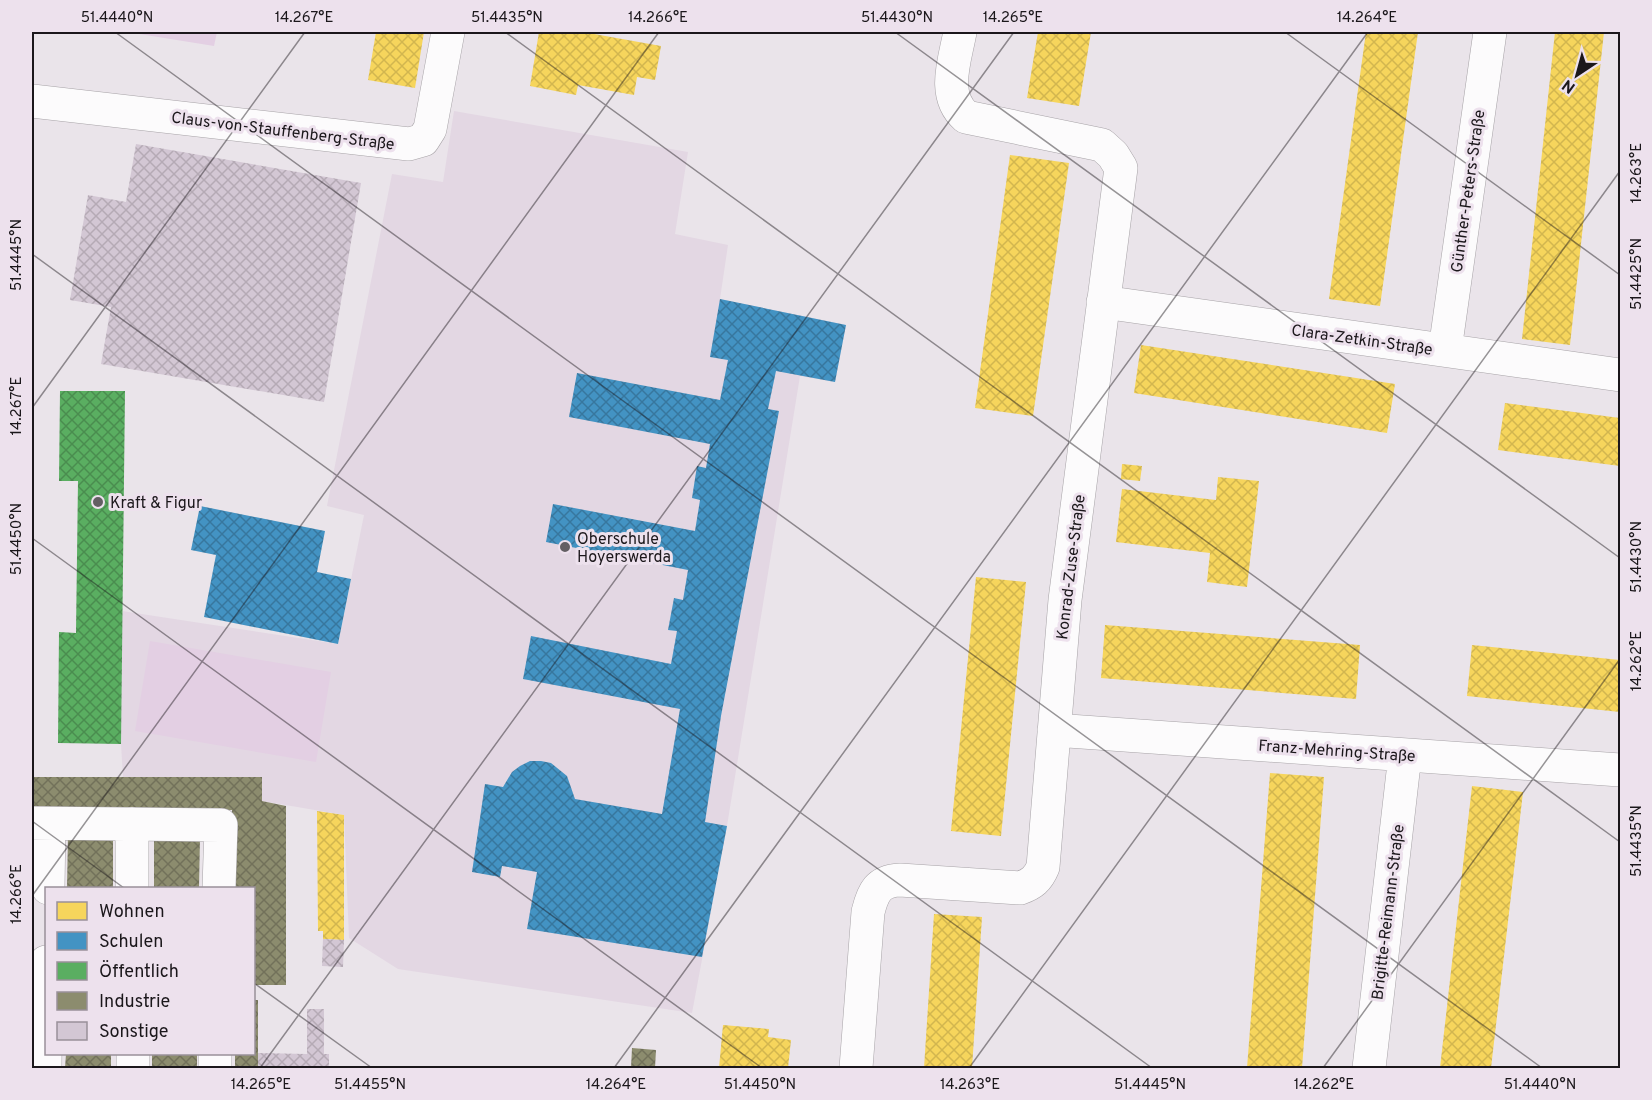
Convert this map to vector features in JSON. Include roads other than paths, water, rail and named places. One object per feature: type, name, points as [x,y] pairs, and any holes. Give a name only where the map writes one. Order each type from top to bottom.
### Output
[{"type":"street","name":"Claus-von-Stauffenberg-Straße","points":[[32,101],[325,137],[409,144],[423,140],[430,129],[448,32]]},
{"type":"street","name":"Konrad-Zuse-Straße","points":[[856,1068],[868,912],[875,890],[889,880],[1012,888],[1031,884],[1040,876],[1045,857],[1065,600],[1121,168],[1102,145],[966,117],[953,103],[951,84],[960,32]]},
{"type":"street","name":"Günther-Peters-Straße","points":[[1445,351],[1490,32]]},
{"type":"street","name":"Clara-Zetkin-Straße","points":[[1103,302],[1620,375]]},
{"type":"street","name":"Franz-Mehring-Straße","points":[[1054,730],[1620,770]]},
{"type":"street","name":"Brigitte-Reimann-Straße","points":[[1369,1068],[1405,754]]},
{"type":"street","points":[[48,887],[40,824],[221,825],[219,887]]},
{"type":"street","points":[[132,824],[132,887]]},
{"type":"place","name":"Kraft & Figur","points":[[98,502]]},
{"type":"place","name":"Oberschule Hoyerswerda","points":[[565,547]]}]
